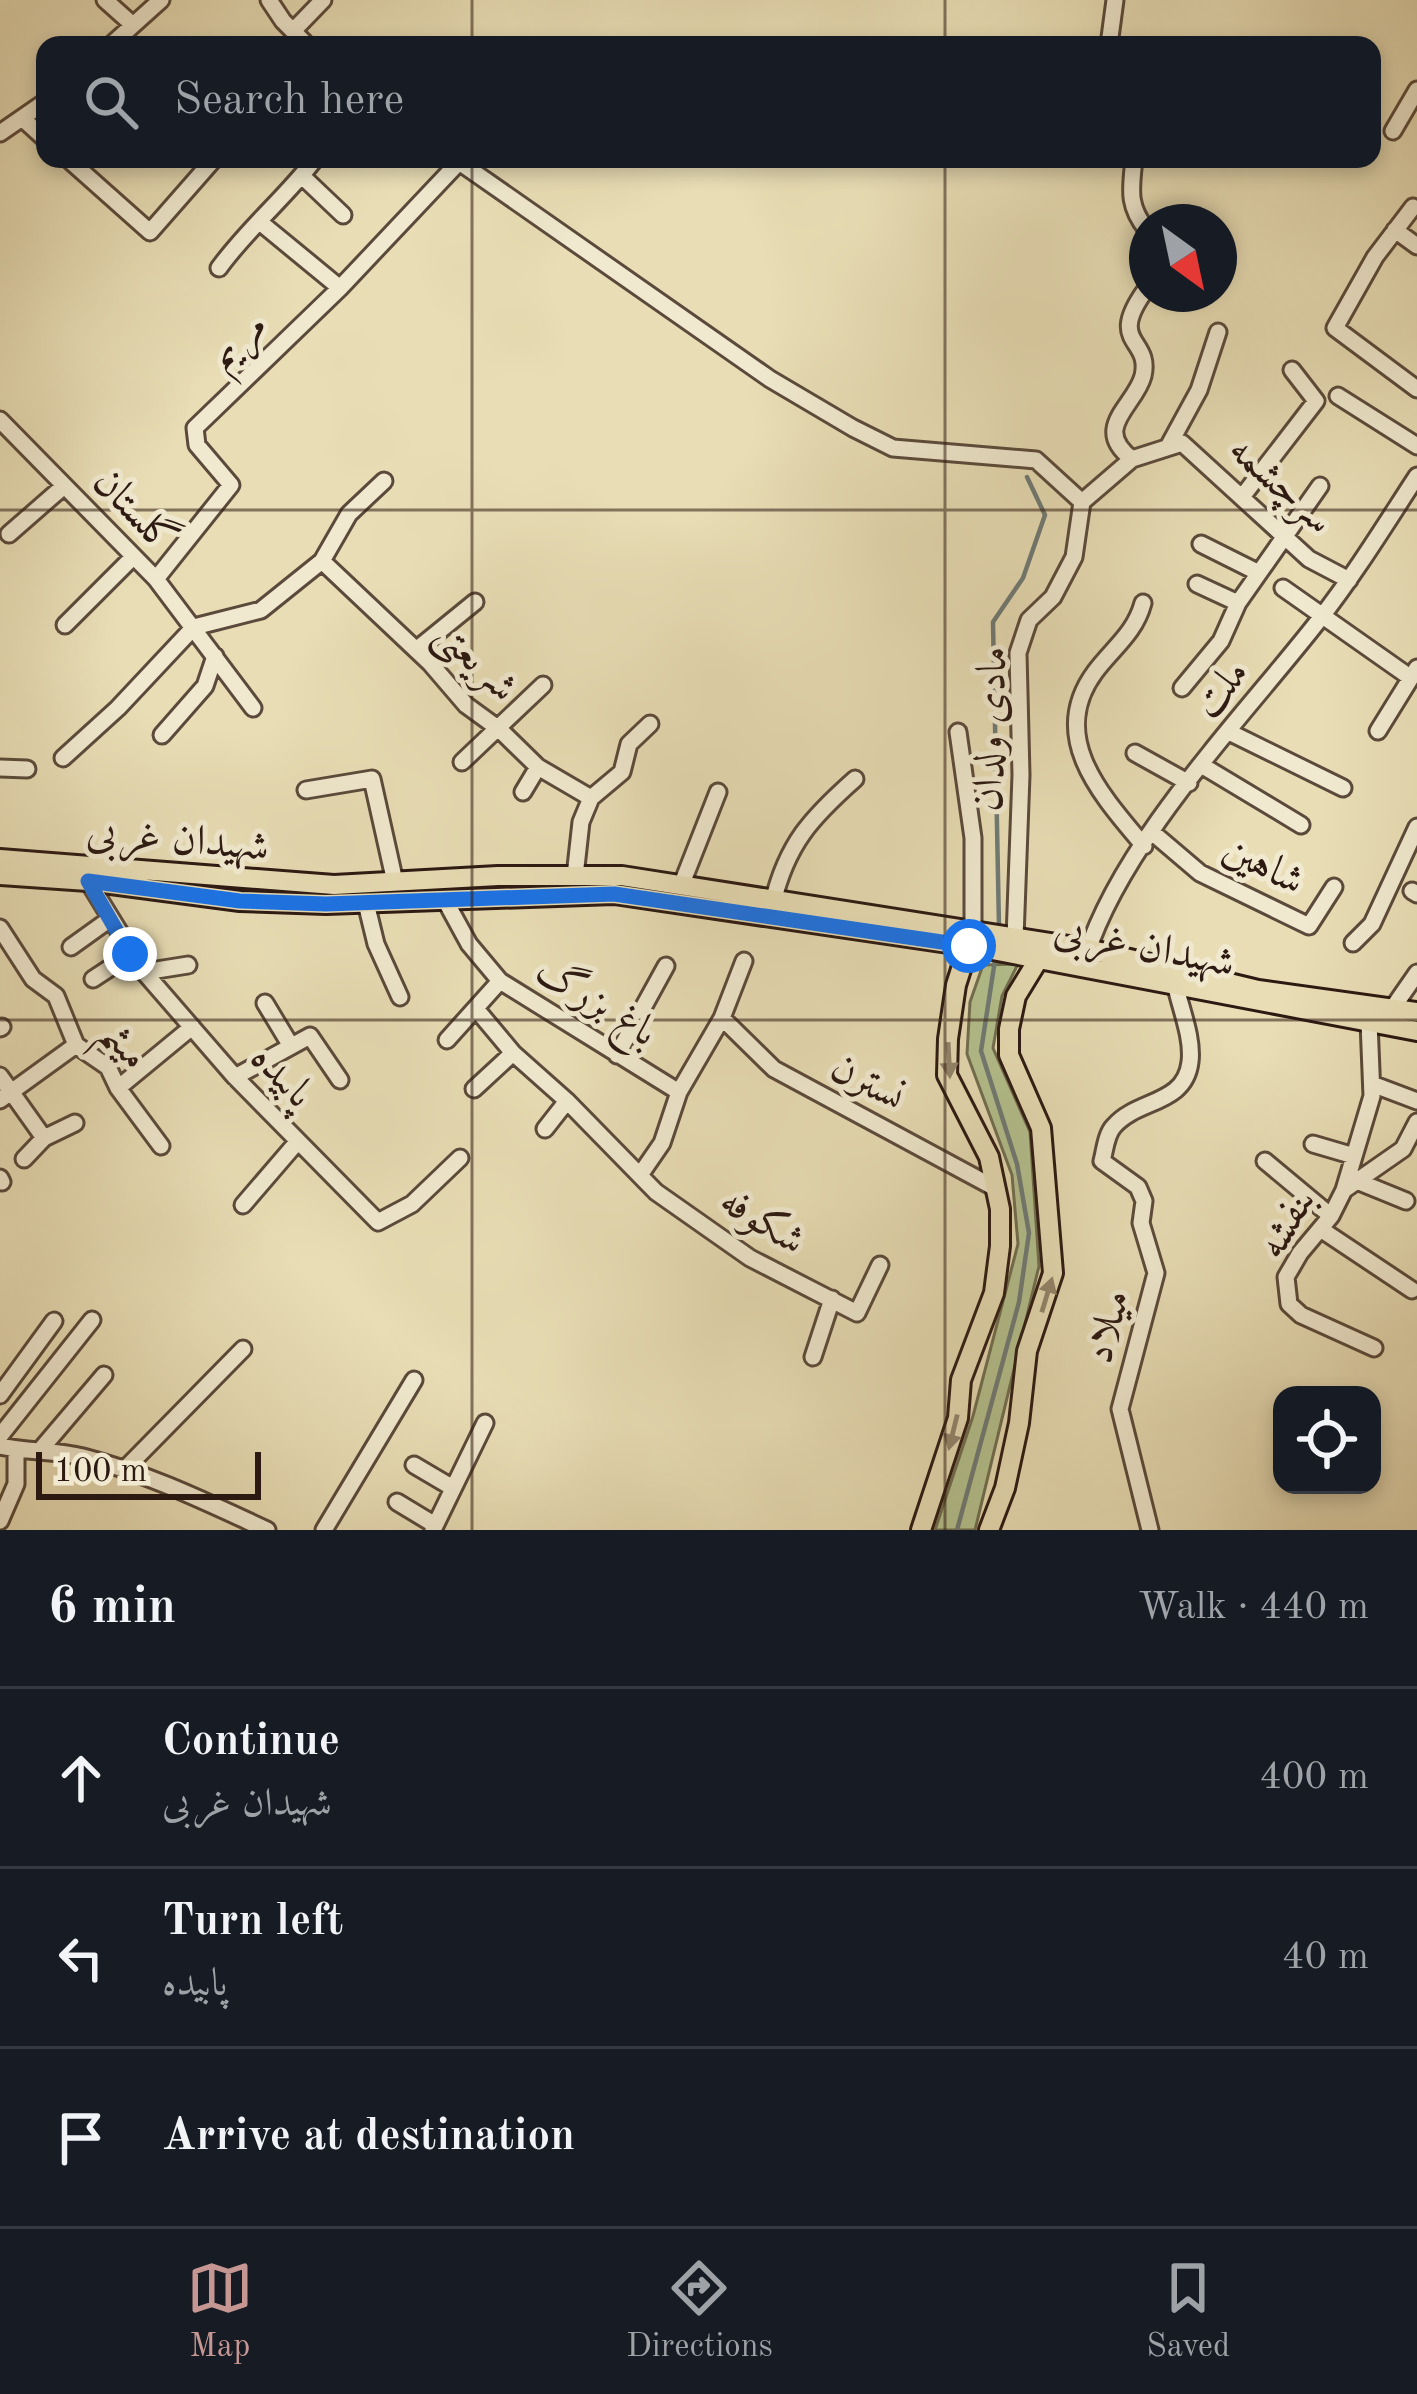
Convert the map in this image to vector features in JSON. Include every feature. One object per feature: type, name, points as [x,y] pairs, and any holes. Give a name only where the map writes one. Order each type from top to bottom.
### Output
[{"type":"main road","name":"شهیدان غربی","points":[[0,859],[334,885],[622,876],[971,939],[1038,960],[1086,959],[1417,1012]]},
{"type":"main road","name":"شهیدان غربی","points":[[0,874],[240,901],[366,903],[614,894],[971,939],[1015,938],[1176,987],[1417,1031]]},
{"type":"main road","points":[[921,1530],[958,1418],[961,1380],[994,1292],[1000,1246],[989,1157],[947,1075],[956,985],[971,939]]},
{"type":"main road","points":[[989,1530],[1006,1488],[1027,1351],[1054,1273],[1042,1127],[1009,1055],[1016,996],[1038,960]]},
{"type":"street","points":[[105,0],[133,25]]},
{"type":"street","points":[[121,36],[161,0]]},
{"type":"street","points":[[268,0],[298,36]]},
{"type":"street","points":[[293,31],[323,0]]},
{"type":"street","points":[[1110,36],[1115,0]]},
{"type":"street","points":[[1393,131],[1417,90]]},
{"type":"street","points":[[0,133],[36,108]]},
{"type":"street","points":[[22,118],[36,131]]},
{"type":"street","points":[[78,168],[150,232],[206,168]]},
{"type":"street","points":[[219,268],[246,230],[261,223],[308,168]]},
{"type":"street","name":"مریم","points":[[156,579],[231,485],[197,445],[195,428],[340,288],[450,168]]},
{"type":"street","points":[[468,168],[770,380],[853,428],[893,448],[1036,460],[1082,502]]},
{"type":"street","points":[[1132,204],[1133,168]]},
{"type":"street","points":[[302,176],[344,215]]},
{"type":"street","points":[[1413,207],[1375,257],[1335,328],[1415,383]]},
{"type":"street","points":[[261,223],[340,288]]},
{"type":"street","points":[[1395,230],[1417,246]]},
{"type":"street","points":[[1132,312],[1128,331],[1143,360],[1143,378],[1116,424],[1116,440],[1132,459]]},
{"type":"street","name":"سرچشمه","points":[[1169,445],[1199,390],[1218,332]]},
{"type":"street","points":[[1242,497],[1316,400],[1292,370]]},
{"type":"street","points":[[1338,396],[1417,446]]},
{"type":"street","name":"گلستان","points":[[2,429],[156,579],[253,709]]},
{"type":"street","name":"سرچشمه","points":[[1082,502],[1132,459],[1182,442],[1309,559],[1349,580]]},
{"type":"street","name":"ملت","points":[[1086,959],[1116,884],[1410,501],[1417,476]]},
{"type":"street","points":[[62,758],[118,708],[194,627],[261,610],[322,561],[349,514],[384,481]]},
{"type":"street","points":[[9,534],[64,486]]},
{"type":"street","points":[[1182,688],[1221,641],[1257,572],[1320,486]]},
{"type":"street","name":"مادی ولدان","points":[[1015,938],[1022,776],[1018,653],[1029,620],[1053,597],[1074,557],[1082,502]]},
{"type":"street","points":[[1202,544],[1257,572]]},
{"type":"street","points":[[65,625],[132,558]]},
{"type":"street","name":"شریعتی","points":[[322,561],[416,650],[451,691],[538,767],[591,798]]},
{"type":"street","points":[[1197,584],[1238,603]]},
{"type":"street","points":[[1283,588],[1414,673],[1378,731]]},
{"type":"street","points":[[416,650],[475,602]]},
{"type":"street","points":[[1143,603],[1125,640],[1094,674],[1074,711],[1093,785],[1148,839]]},
{"type":"street","points":[[162,735],[205,686],[215,656]]},
{"type":"street","points":[[462,762],[543,685]]},
{"type":"street","points":[[575,876],[581,822],[591,798],[622,772],[629,744],[650,724]]},
{"type":"street","points":[[958,732],[973,838],[971,939]]},
{"type":"street","points":[[1229,732],[1343,788]]},
{"type":"street","points":[[1135,753],[1189,783]]},
{"type":"street","points":[[1203,766],[1301,826]]},
{"type":"street","points":[[523,792],[538,767]]},
{"type":"street","points":[[0,768],[26,769]]},
{"type":"street","points":[[306,790],[372,779],[395,882]]},
{"type":"street","points":[[773,902],[782,864],[813,816],[855,779]]},
{"type":"street","points":[[681,886],[718,792]]},
{"type":"street","points":[[1352,943],[1372,924],[1417,827]]},
{"type":"street","name":"شاهین","points":[[1148,839],[1200,873],[1309,926],[1334,887]]},
{"type":"street","name":"پابیده","points":[[88,881],[144,972],[235,1077],[378,1222],[412,1204],[460,1158]]},
{"type":"street","name":"باغ بزرگ","points":[[445,900],[469,944],[500,981],[679,1092]]},
{"type":"street","points":[[366,903],[376,944],[400,997]]},
{"type":"street","points":[[71,947],[110,919]]},
{"type":"street","name":"میثم","points":[[0,928],[5,947],[33,979],[56,996],[76,1045],[108,1067],[160,1145]]},
{"type":"street","points":[[93,979],[130,954]]},
{"type":"street","points":[[640,1175],[662,1144],[679,1092],[722,1018],[744,961]]},
{"type":"street","points":[[144,972],[188,965]]},
{"type":"street","points":[[617,1054],[666,966]]},
{"type":"street","points":[[1392,1009],[1417,973]]},
{"type":"street","points":[[447,1040],[500,981]]},
{"type":"street","name":"میلاد","points":[[1150,1530],[1120,1408],[1156,1273],[1141,1223],[1144,1201],[1138,1187],[1102,1161],[1111,1128],[1129,1113],[1164,1100],[1182,1084],[1190,1065],[1190,1044],[1176,987]]},
{"type":"street","points":[[266,1003],[291,1046]]},
{"type":"street","name":"شکوفه","points":[[477,1010],[513,1053],[656,1192],[750,1258],[857,1313],[880,1265]]},
{"type":"street","name":"نسترن","points":[[722,1018],[774,1069],[995,1188]]},
{"type":"street","name":"بنفشه","points":[[1369,1022],[1372,1096],[1350,1186],[1286,1277],[1289,1304],[1301,1315],[1374,1348]]},
{"type":"street","points":[[118,1088],[192,1028]]},
{"type":"street","points":[[235,1077],[310,1036],[340,1080]]},
{"type":"street","points":[[5,1095],[76,1045]]},
{"type":"street","points":[[474,1090],[513,1053]]},
{"type":"street","points":[[0,1076],[5,1095],[44,1138]]},
{"type":"street","points":[[1372,1084],[1417,1100]]},
{"type":"street","points":[[545,1129],[567,1101]]},
{"type":"street","points":[[1350,1186],[1403,1149],[1417,1122]]},
{"type":"street","points":[[24,1159],[44,1138],[75,1123]]},
{"type":"street","points":[[243,1205],[298,1141]]},
{"type":"street","points":[[1312,1144],[1354,1156]]},
{"type":"street","points":[[1265,1161],[1326,1224],[1412,1289]]},
{"type":"street","points":[[1350,1186],[1406,1202]]},
{"type":"street","points":[[813,1357],[832,1299]]},
{"type":"street","points":[[0,1436],[92,1320]]},
{"type":"street","points":[[0,1395],[55,1321]]},
{"type":"street","points":[[124,1470],[243,1349]]},
{"type":"street","points":[[42,1448],[104,1375]]},
{"type":"street","points":[[324,1530],[414,1380]]},
{"type":"street","points":[[397,1502],[434,1527],[485,1423]]},
{"type":"street","points":[[0,1522],[16,1484],[8,1448],[42,1448],[206,1499],[267,1530]]},
{"type":"street","points":[[414,1465],[453,1488]]},
{"type":"green space","points":[[1018,964],[1002,996],[993,1048],[1030,1132],[1039,1266],[975,1530],[935,1530],[973,1416],[1018,1244],[1012,1175],[967,1054],[970,1002],[983,965]]},
{"type":"waterway","points":[[999,927],[993,622],[1023,578],[1045,515],[1027,477]]},
{"type":"waterway","points":[[957,1530],[1019,1302],[1029,1233],[1017,1164],[981,1051],[995,960]]},
{"type":"route","points":[[130,954],[88,881],[240,901],[326,904],[614,894],[969,946]]}]
